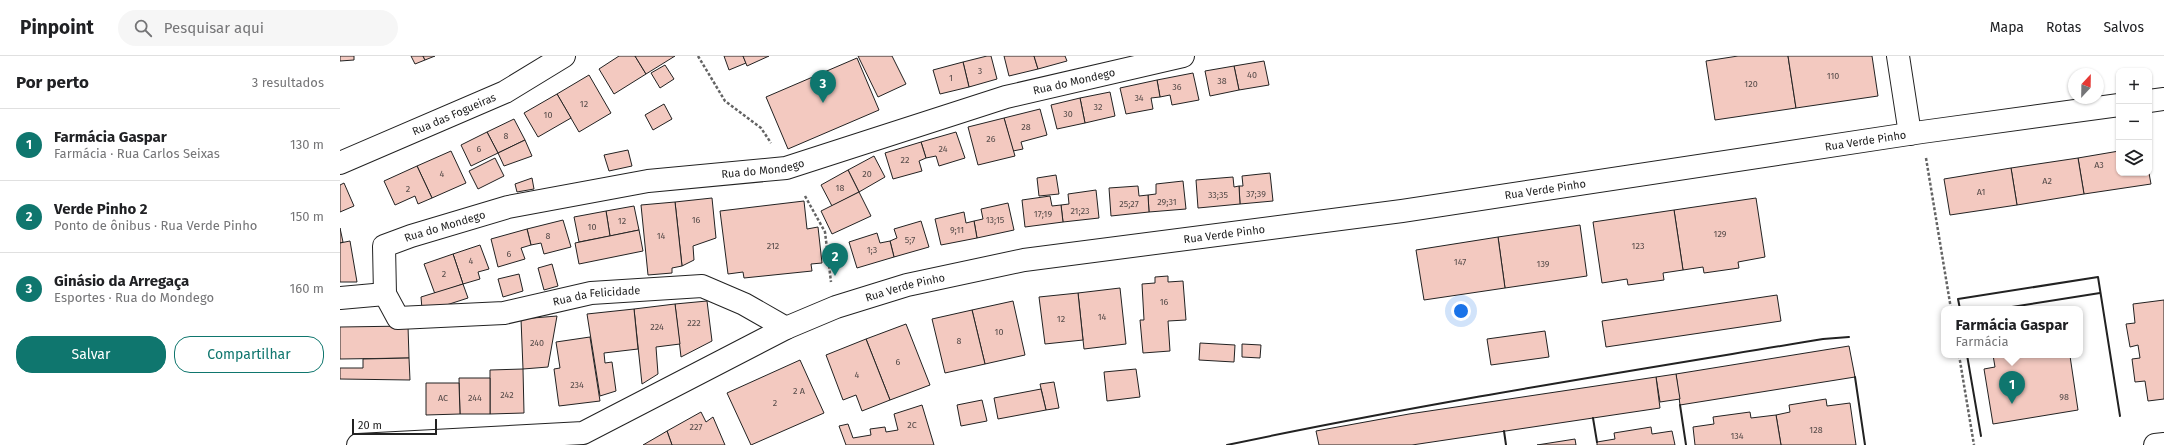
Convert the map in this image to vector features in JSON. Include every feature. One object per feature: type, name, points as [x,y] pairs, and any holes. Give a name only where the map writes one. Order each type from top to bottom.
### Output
[{"type":"street","name":"Rua das Fogueiras","points":[[340,163],[505,92],[564,56]]},
{"type":"street","name":"Rua do Mondego","points":[[385,294],[384,246],[411,236],[508,207],[648,180],[786,168],[1006,97],[1183,56]]},
{"type":"street","points":[[1898,56],[1916,133]]},
{"type":"street","points":[[2152,101],[2164,99]]},
{"type":"street","name":"Rua Verde Pinho","points":[[358,445],[584,433],[786,328],[836,307],[907,285],[1024,260],[1410,210],[1916,133],[2116,105]]},
{"type":"street","name":"Rua da Felicidade","points":[[385,294],[398,318],[504,313],[591,293],[702,286],[744,304],[786,328]]},
{"type":"street","points":[[340,298],[385,294]]},
{"type":"street","points":[[2155,445],[2164,444]]},
{"type":"path","points":[[698,56],[725,101],[761,128],[772,146]]},
{"type":"path","points":[[1916,133],[1950,306]]},
{"type":"path","points":[[806,196],[825,232],[827,258]]},
{"type":"path","points":[[1960,358],[1974,445]]},
{"type":"building","points":[[340,56],[354,56],[354,60],[340,61]]},
{"type":"building","points":[[411,56],[423,56],[425,60],[415,64]]},
{"type":"building","points":[[423,56],[435,56],[425,60]]},
{"type":"building","points":[[619,56],[635,56],[646,74],[614,94],[599,69]]},
{"type":"building","points":[[635,56],[675,56],[646,74]]},
{"type":"building","points":[[724,56],[743,56],[746,63],[729,70]]},
{"type":"building","points":[[743,56],[769,56],[747,66]]},
{"type":"building","points":[[858,56],[892,56],[906,84],[878,97]]},
{"type":"building","points":[[991,56],[997,79],[969,87],[963,62]]},
{"type":"building","points":[[1004,56],[1034,56],[1038,69],[1009,76]]},
{"type":"building","points":[[1034,56],[1065,56],[1067,61],[1038,69]]},
{"type":"building","points":[[1738,56],[1788,56],[1796,108],[1715,120],[1706,61]]},
{"type":"building","points":[[1788,56],[1872,56],[1878,96],[1796,108]]},
{"type":"building","points":[[857,58],[879,110],[788,149],[766,97]]},
{"type":"building","points":[[1264,61],[1269,85],[1239,90],[1234,66]]},
{"type":"building","points":[[963,62],[969,87],[940,94],[933,70]]},
{"type":"building","points":[[665,65],[674,79],[660,88],[651,73]]},
{"type":"building","points":[[1234,66],[1239,90],[1210,96],[1205,71]]},
{"type":"building","points":[[1193,73],[1199,100],[1172,105],[1170,95],[1160,97],[1157,80]]},
{"type":"building","points":[[589,75],[611,113],[579,132],[557,94]]},
{"type":"building","points":[[1157,80],[1160,97],[1151,98],[1153,109],[1126,114],[1120,88]]},
{"type":"building","points":[[1110,92],[1115,116],[1085,123],[1080,98]]},
{"type":"building","points":[[557,94],[571,118],[538,137],[524,113]]},
{"type":"building","points":[[1080,98],[1085,123],[1057,129],[1051,105]]},
{"type":"building","points":[[664,104],[672,119],[653,130],[645,115]]},
{"type":"building","points":[[1040,109],[1047,135],[1021,142],[1023,149],[1013,151],[1004,118]]},
{"type":"building","points":[[1004,118],[1015,156],[978,165],[968,127]]},
{"type":"building","points":[[514,119],[525,140],[498,153],[487,132]]},
{"type":"building","points":[[487,132],[498,153],[471,166],[461,145]]},
{"type":"building","points":[[956,132],[965,158],[939,166],[936,156],[926,158],[921,142]]},
{"type":"building","points":[[525,140],[532,156],[504,166],[498,153]]},
{"type":"building","points":[[921,142],[926,158],[919,161],[922,171],[893,179],[885,153]]},
{"type":"building","points":[[628,150],[632,166],[609,171],[604,155]]},
{"type":"building","points":[[451,151],[466,183],[432,198],[417,166]]},
{"type":"building","points":[[2116,152],[2116,176],[2150,176],[2151,184],[2084,194],[2078,158]]},
{"type":"building","points":[[874,156],[885,177],[859,192],[848,170]]},
{"type":"building","points":[[495,158],[504,176],[478,189],[469,171]]},
{"type":"building","points":[[2078,158],[2084,194],[2017,205],[2011,168]]},
{"type":"building","points":[[417,166],[432,198],[418,204],[415,196],[395,205],[384,181]]},
{"type":"building","points":[[2011,168],[2017,205],[1950,215],[1944,179]]},
{"type":"building","points":[[848,170],[859,192],[832,206],[821,185]]},
{"type":"building","points":[[1270,173],[1273,201],[1240,204],[1239,186],[1243,186],[1242,176]]},
{"type":"building","points":[[1056,175],[1059,194],[1039,196],[1037,178]]},
{"type":"building","points":[[1233,177],[1234,187],[1239,186],[1240,204],[1198,208],[1196,180]]},
{"type":"building","points":[[532,178],[534,189],[517,192],[515,184]]},
{"type":"building","points":[[1183,181],[1186,209],[1149,212],[1148,195],[1156,194],[1156,184]]},
{"type":"building","points":[[344,183],[354,206],[340,212],[340,185]]},
{"type":"building","points":[[1138,186],[1139,196],[1148,195],[1149,212],[1111,216],[1109,188]]},
{"type":"building","points":[[1096,190],[1099,218],[1063,222],[1061,205],[1069,204],[1068,194]]},
{"type":"building","points":[[859,192],[871,216],[832,234],[821,211]]},
{"type":"building","points":[[1050,196],[1052,206],[1061,205],[1063,222],[1025,227],[1022,200]]},
{"type":"building","points":[[712,198],[716,238],[693,246],[694,260],[682,266],[675,202]]},
{"type":"building","points":[[1756,198],[1765,257],[1738,262],[1739,268],[1704,273],[1703,267],[1683,270],[1674,210]]},
{"type":"building","points":[[804,201],[807,229],[818,227],[822,263],[811,264],[812,271],[744,278],[743,272],[728,274],[720,211]]},
{"type":"building","points":[[675,202],[682,266],[672,268],[672,273],[648,275],[641,205]]},
{"type":"building","points":[[1008,203],[1014,230],[977,238],[974,221],[983,219],[981,209]]},
{"type":"building","points":[[634,206],[639,230],[610,236],[606,211]]},
{"type":"building","points":[[1674,210],[1683,270],[1663,273],[1664,280],[1628,285],[1627,279],[1602,283],[1593,222]]},
{"type":"building","points":[[606,211],[610,236],[579,242],[574,217]]},
{"type":"building","points":[[964,212],[966,223],[974,221],[977,238],[941,245],[935,219]]},
{"type":"building","points":[[563,220],[571,247],[544,254],[541,243],[531,245],[527,229]]},
{"type":"building","points":[[921,221],[929,247],[894,257],[890,241],[897,238],[894,229]]},
{"type":"building","points":[[1580,225],[1587,276],[1505,288],[1498,237]]},
{"type":"building","points":[[340,228],[343,242],[340,243]]},
{"type":"building","points":[[527,229],[531,245],[521,248],[525,259],[498,267],[491,239]]},
{"type":"building","points":[[639,230],[643,251],[579,264],[575,243]]},
{"type":"building","points":[[877,233],[880,243],[890,241],[894,257],[857,268],[849,242]]},
{"type":"building","points":[[1498,237],[1505,288],[1424,300],[1416,250]]},
{"type":"building","points":[[350,241],[357,282],[340,282],[340,243]]},
{"type":"building","points":[[480,245],[489,269],[478,272],[480,279],[463,284],[453,254]]},
{"type":"building","points":[[453,254],[463,284],[435,294],[424,264]]},
{"type":"building","points":[[552,264],[558,286],[544,290],[538,268]]},
{"type":"building","points":[[519,274],[523,291],[503,297],[498,279]]},
{"type":"building","points":[[1168,276],[1168,282],[1183,281],[1186,320],[1168,321],[1170,351],[1143,353],[1140,320],[1144,320],[1142,284],[1155,283],[1155,277]]},
{"type":"building","points":[[463,284],[468,298],[434,309],[422,309],[421,297]]},
{"type":"building","points":[[1120,288],[1126,344],[1084,349],[1078,293]]},
{"type":"building","points":[[1078,293],[1083,340],[1045,344],[1039,297]]},
{"type":"building","points":[[1777,295],[1781,321],[1606,347],[1602,321]]},
{"type":"building","points":[[2164,300],[2164,399],[2148,401],[2145,381],[2135,382],[2132,359],[2140,358],[2138,345],[2130,347],[2126,324],[2135,323],[2133,304]]},
{"type":"building","points":[[707,301],[712,341],[681,357],[675,304]]},
{"type":"building","points":[[1013,301],[1025,355],[985,364],[972,310]]},
{"type":"building","points":[[675,304],[680,344],[656,347],[658,374],[642,384],[634,309]]},
{"type":"building","points":[[634,309],[638,349],[604,353],[605,363],[612,362],[616,391],[600,396],[587,314]]},
{"type":"building","points":[[972,310],[985,364],[945,373],[932,319]]},
{"type":"building","points":[[557,316],[548,367],[523,369],[521,319]]},
{"type":"building","points":[[906,324],[930,385],[890,400],[866,339]]},
{"type":"building","points":[[408,326],[409,358],[340,359],[340,327]]},
{"type":"building","points":[[1545,331],[1549,357],[1491,365],[1487,339]]},
{"type":"building","points":[[590,337],[600,401],[559,406],[554,369],[560,368],[556,342]]},
{"type":"building","points":[[866,339],[890,400],[862,411],[856,395],[843,400],[826,355]]},
{"type":"building","points":[[1200,343],[1235,345],[1234,362],[1199,360]]},
{"type":"building","points":[[1242,344],[1261,345],[1260,358],[1242,357]]},
{"type":"building","points":[[1849,346],[1855,377],[1680,405],[1676,374]]},
{"type":"building","points":[[409,358],[410,380],[340,379],[340,368],[363,368],[363,359]]},
{"type":"building","points":[[1994,358],[2070,358],[2078,410],[1993,424],[1984,369],[1995,367]]},
{"type":"building","points":[[800,360],[824,413],[751,445],[727,393]]},
{"type":"building","points":[[523,369],[524,413],[490,414],[490,370]]},
{"type":"building","points":[[1136,369],[1140,397],[1107,401],[1104,372]]},
{"type":"building","points":[[1676,374],[1680,399],[1660,402],[1656,377]]},
{"type":"building","points":[[1656,377],[1660,408],[1412,445],[1319,445],[1316,431],[1409,414]]},
{"type":"building","points":[[459,378],[490,378],[490,414],[460,414]]},
{"type":"building","points":[[1054,382],[1059,408],[1046,410],[1040,384]]},
{"type":"building","points":[[426,383],[459,383],[460,414],[426,415]]},
{"type":"building","points":[[1041,389],[1046,410],[998,419],[994,398]]},
{"type":"building","points":[[1826,399],[1827,406],[1850,403],[1856,445],[1781,445],[1776,415],[1790,412],[1789,405]]},
{"type":"building","points":[[982,400],[987,421],[961,426],[957,405]]},
{"type":"building","points":[[922,405],[934,445],[846,445],[839,426],[848,424],[853,438],[871,435],[870,429],[885,427],[886,432],[898,430],[894,414]]},
{"type":"building","points":[[701,412],[706,422],[713,417],[725,445],[672,445],[667,431]]},
{"type":"building","points":[[1750,412],[1751,418],[1776,415],[1781,445],[1695,445],[1693,427],[1714,424],[1713,417]]},
{"type":"building","points":[[1651,427],[1652,434],[1672,431],[1675,445],[1597,445],[1597,442],[1615,439],[1614,433]]},
{"type":"building","points":[[667,431],[672,445],[643,445],[662,434]]},
{"type":"building","points":[[1575,439],[1576,445],[1537,445]]},
{"type":"wall","points":[[1959,306],[1958,299],[2098,277],[2120,416]]},
{"type":"wall","points":[[2018,306],[2100,293]]},
{"type":"wall","points":[[1227,445],[1376,415],[1525,389],[1823,339],[1849,337]]},
{"type":"wall","points":[[1968,358],[1981,436]]},
{"type":"wall","points":[[1855,377],[1865,445]]},
{"type":"wall","points":[[1680,405],[1686,445]]},
{"type":"wall","points":[[1593,418],[1597,442]]},
{"type":"wall","points":[[1504,431],[1506,445]]},
{"type":"place","name":"Ginásio da Arregaça","points":[[823,103]]},
{"type":"place","name":"Verde Pinho 2","points":[[835,276]]},
{"type":"place","name":"Farmácia Gaspar","points":[[2012,404]]}]
